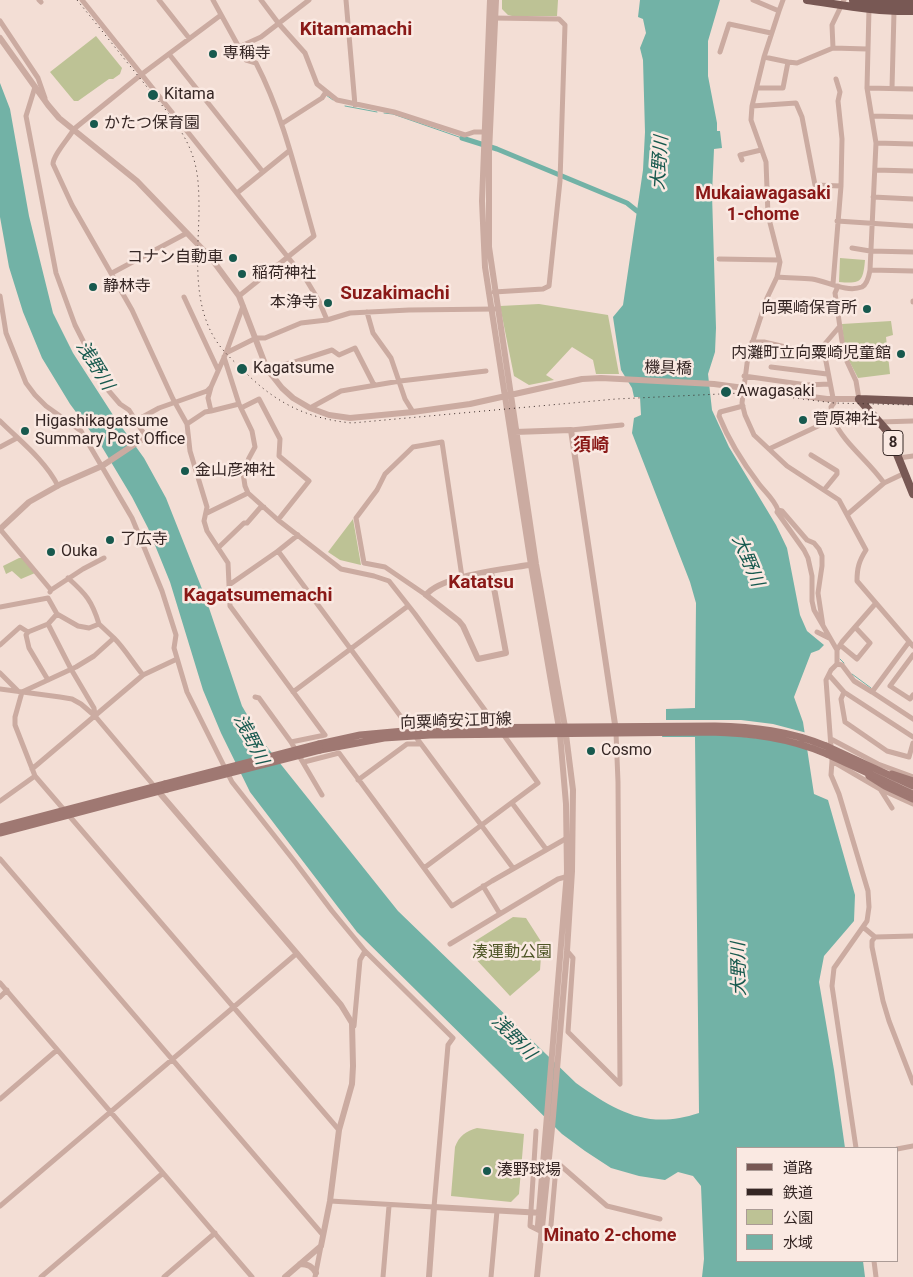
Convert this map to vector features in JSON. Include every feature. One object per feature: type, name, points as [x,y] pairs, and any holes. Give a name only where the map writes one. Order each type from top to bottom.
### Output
[{"type":"main road","points":[[807,0],[842,3],[869,10],[913,11]]},
{"type":"main road","points":[[852,0],[913,4]]},
{"type":"main road","points":[[860,399],[913,401]]},
{"type":"main road","name":"8","points":[[860,399],[880,422],[893,441],[913,494]]},
{"type":"main road","name":"向粟崎安江町線","points":[[630,730],[715,726],[767,730],[814,741],[913,786]]},
{"type":"main road","name":"向粟崎安江町線","points":[[0,827],[320,747],[437,728],[630,730],[757,735],[787,740],[811,747],[913,794]]},
{"type":"main road","name":"向粟崎安江町線","points":[[413,733],[503,734],[563,730]]},
{"type":"main road","points":[[860,762],[913,779]]},
{"type":"main road","points":[[852,765],[882,788],[913,799]]},
{"type":"main road","name":"向粟崎安江町線","points":[[0,833],[65,812]]},
{"type":"street","points":[[82,0],[288,257],[319,301],[326,320]]},
{"type":"street","points":[[159,0],[189,38]]},
{"type":"street","points":[[213,0],[246,60],[256,63],[269,88],[282,123],[314,236],[239,296]]},
{"type":"street","points":[[261,0],[305,53],[317,84],[337,100],[394,112],[465,135],[474,132],[486,136]]},
{"type":"street","points":[[239,47],[261,37],[309,0]]},
{"type":"street","points":[[346,0],[355,104]]},
{"type":"street","points":[[490,0],[486,151],[489,247],[494,309]]},
{"type":"street","points":[[491,18],[496,0]]},
{"type":"street","points":[[753,0],[779,11]]},
{"type":"street","points":[[783,0],[764,57],[752,106],[751,120],[766,162],[768,215],[779,260],[777,277],[767,298],[748,356],[744,376],[743,406],[754,435],[787,466],[839,500],[866,550],[857,569],[857,581],[910,643]]},
{"type":"street","points":[[777,277],[814,279],[835,285],[862,286],[869,276],[876,143],[867,88],[869,10],[875,1]]},
{"type":"street","points":[[832,48],[832,25],[842,3]]},
{"type":"street","points":[[892,88],[894,12]]},
{"type":"street","points":[[222,15],[142,74],[74,129],[52,164],[72,204],[132,310],[187,424],[190,451],[207,507],[204,521],[207,531],[228,563],[230,606],[325,735],[291,742]]},
{"type":"street","points":[[491,18],[559,19],[566,25],[560,181],[549,286],[494,292]]},
{"type":"street","points":[[0,21],[38,78],[48,105]]},
{"type":"street","points":[[720,52],[729,24],[771,33]]},
{"type":"street","points":[[0,38],[59,118],[137,181],[211,258],[239,296],[271,375],[276,366],[332,350],[339,355],[355,348],[374,385]]},
{"type":"street","points":[[764,57],[797,63],[832,48],[868,49]]},
{"type":"street","points":[[169,54],[263,172]]},
{"type":"street","points":[[756,88],[783,88],[788,62]]},
{"type":"street","points":[[836,79],[840,92],[838,101],[842,139],[835,292],[844,355],[856,381],[860,399]]},
{"type":"street","points":[[35,87],[26,116],[56,273],[76,325],[108,390],[120,404],[130,410],[146,437],[103,465],[29,502],[0,529],[51,590]]},
{"type":"street","points":[[867,88],[913,89]]},
{"type":"street","points":[[282,123],[322,98],[326,92]]},
{"type":"street","points":[[752,106],[796,103],[802,117],[815,185],[841,186]]},
{"type":"street","points":[[872,116],[913,117]]},
{"type":"street","points":[[876,143],[913,144]]},
{"type":"street","points":[[237,193],[289,150]]},
{"type":"street","points":[[742,160],[740,155],[761,150]]},
{"type":"street","points":[[486,151],[482,223],[485,267],[509,394],[534,564],[573,790],[569,837],[566,951],[547,1123],[537,1277]]},
{"type":"street","points":[[875,170],[913,171]]},
{"type":"street","points":[[717,194],[768,192]]},
{"type":"street","points":[[873,197],[913,199]]},
{"type":"street","points":[[837,221],[913,226]]},
{"type":"street","points":[[112,273],[188,233]]},
{"type":"street","points":[[852,248],[870,251],[913,252]]},
{"type":"street","points":[[719,259],[779,260]]},
{"type":"street","points":[[870,270],[913,271]]},
{"type":"street","points":[[0,296],[6,333],[26,383],[46,406],[81,431],[103,465],[132,518],[162,591],[176,635],[174,648],[187,692],[232,782],[365,951],[453,1038],[448,1045],[429,1277]]},
{"type":"street","points":[[184,297],[218,370]]},
{"type":"street","points":[[211,410],[208,398],[211,387],[243,305]]},
{"type":"street","points":[[225,355],[228,351],[256,338],[265,338],[301,324],[326,320],[350,313],[494,309]]},
{"type":"street","points":[[367,312],[373,333],[391,358],[398,381],[412,412]]},
{"type":"street","points":[[840,326],[823,346],[834,403],[830,407],[833,418],[846,441],[873,468],[884,483]]},
{"type":"street","points":[[752,342],[764,342],[824,356]]},
{"type":"street","points":[[225,355],[240,406],[255,441],[255,447],[243,473],[244,486],[248,493],[278,520],[341,569],[389,581],[416,614],[498,728]]},
{"type":"street","points":[[771,367],[827,374]]},
{"type":"street","points":[[310,408],[341,391],[398,381],[486,372]]},
{"type":"street","name":"機具橋","points":[[271,375],[294,398],[310,408],[329,415],[350,418],[470,404],[582,379],[714,384],[832,399],[860,399]]},
{"type":"street","points":[[744,376],[807,385],[829,384]]},
{"type":"street","points":[[137,420],[175,401],[207,391],[211,387]]},
{"type":"street","points":[[187,424],[205,412],[240,406],[259,400],[280,439],[280,456],[309,481],[278,520]]},
{"type":"street","points":[[743,406],[720,412],[719,416],[743,462],[775,503],[777,512],[808,558],[812,576],[814,610],[823,627],[838,648],[856,659],[870,643],[855,627]]},
{"type":"street","points":[[769,449],[833,418]]},
{"type":"street","points":[[0,421],[44,465],[52,474],[58,486]]},
{"type":"street","points":[[880,422],[913,421]]},
{"type":"street","points":[[514,432],[558,432],[622,425]]},
{"type":"street","points":[[566,951],[573,958],[568,1032],[620,1084],[616,730],[571,430]]},
{"type":"street","points":[[0,447],[17,438]]},
{"type":"street","points":[[462,577],[442,442],[413,447],[385,474],[377,490],[356,518],[364,563],[385,567],[426,595],[459,621],[478,659],[506,653],[491,572]]},
{"type":"street","points":[[811,455],[837,472],[824,490]]},
{"type":"street","points":[[899,458],[913,456]]},
{"type":"street","points":[[848,514],[884,483],[904,473]]},
{"type":"street","points":[[207,512],[248,493]]},
{"type":"street","points":[[218,548],[244,523],[247,523],[260,508],[264,507]]},
{"type":"street","points":[[778,510],[782,511],[807,540],[814,543],[822,556],[818,593],[824,622],[823,627]]},
{"type":"street","points":[[229,585],[298,535]]},
{"type":"street","points":[[278,551],[514,868]]},
{"type":"street","points":[[99,624],[89,628],[78,626],[57,614],[48,598],[51,590],[104,558]]},
{"type":"street","points":[[426,595],[431,589],[440,584],[462,577],[534,564]]},
{"type":"street","points":[[68,578],[84,593],[94,606],[99,624],[123,646],[127,655],[143,675]]},
{"type":"street","points":[[0,607],[48,598]]},
{"type":"street","points":[[856,1147],[832,986],[834,968],[867,921],[869,907],[868,891],[839,794],[831,775],[831,739],[826,680],[830,670],[837,664],[838,648],[876,603]]},
{"type":"street","points":[[293,692],[408,606]]},
{"type":"street","points":[[28,632],[48,624],[57,614]]},
{"type":"street","points":[[48,624],[94,708],[95,716]]},
{"type":"street","points":[[0,645],[20,627],[28,632]]},
{"type":"street","points":[[28,632],[26,635],[29,648],[48,680]]},
{"type":"street","points":[[817,632],[830,639]]},
{"type":"street","points":[[873,691],[910,643],[913,634]]},
{"type":"street","points":[[20,692],[71,669],[94,656],[114,638]]},
{"type":"street","points":[[913,655],[890,686],[910,699],[913,695]]},
{"type":"street","points":[[32,770],[143,675],[177,659]]},
{"type":"street","points":[[837,664],[842,666],[854,681],[873,691],[913,719]]},
{"type":"street","points":[[0,673],[20,692]]},
{"type":"street","points":[[828,674],[844,692],[913,737]]},
{"type":"street","points":[[0,689],[72,700],[81,704],[95,716],[349,1016],[353,1034],[354,1066],[352,1084],[340,1130],[330,1201],[315,1275]]},
{"type":"street","points":[[20,692],[14,717],[15,725],[35,776],[340,1130]]},
{"type":"street","points":[[844,692],[841,699],[845,722],[887,751],[911,758],[913,743]]},
{"type":"street","points":[[255,697],[259,698],[291,742],[322,795]]},
{"type":"street","points":[[424,868],[538,783],[503,734]]},
{"type":"street","points":[[831,739],[878,764],[913,779]]},
{"type":"street","points":[[358,780],[407,744],[420,744]]},
{"type":"street","points":[[304,762],[339,753],[452,906],[569,837]]},
{"type":"street","points":[[832,761],[913,804]]},
{"type":"street","points":[[0,801],[35,776]]},
{"type":"street","points":[[882,788],[892,808]]},
{"type":"street","points":[[512,803],[546,849]]},
{"type":"street","points":[[0,859],[323,1235]]},
{"type":"street","points":[[450,944],[558,879],[569,876]]},
{"type":"street","points":[[541,1213],[552,1128],[555,1056],[569,876]]},
{"type":"street","points":[[483,886],[500,914]]},
{"type":"street","points":[[863,927],[875,937],[913,936]]},
{"type":"street","points":[[875,937],[872,941],[872,947],[883,1001],[891,1029],[913,1083]]},
{"type":"street","points":[[353,1034],[360,960],[365,951]]},
{"type":"street","points":[[0,1206],[296,954]]},
{"type":"street","points":[[0,982],[252,1277]]},
{"type":"street","points":[[0,996],[6,990]]},
{"type":"street","points":[[0,1099],[57,1050]]},
{"type":"street","points":[[536,1131],[530,1226],[540,1231],[548,1230],[551,1226],[556,1167],[560,1165],[607,1206],[660,1220]]},
{"type":"street","points":[[898,1149],[913,1146]]},
{"type":"street","points":[[41,1277],[163,1172]]},
{"type":"street","points":[[330,1201],[389,1206],[541,1213]]},
{"type":"street","points":[[383,1277],[389,1206]]},
{"type":"street","points":[[491,1277],[497,1212]]},
{"type":"street","points":[[164,1277],[215,1234]]},
{"type":"street","points":[[285,1277],[321,1246]]},
{"type":"street","points":[[874,1262],[876,1277]]},
{"type":"street","points":[[300,1264],[311,1267],[315,1275]]},
{"type":"green space","points":[[502,0],[558,0],[557,16],[508,15],[502,9]]},
{"type":"green space","points":[[96,36],[122,68],[120,74],[113,79],[109,79],[78,101],[74,101],[50,72]]},
{"type":"green space","points":[[840,258],[865,260],[862,277],[859,280],[856,282],[839,282]]},
{"type":"green space","points":[[539,304],[608,315],[619,374],[596,374],[593,360],[572,347],[546,375],[554,380],[529,385],[514,376],[500,306]]},
{"type":"green space","points":[[891,321],[893,335],[886,337],[890,374],[858,378],[845,353],[842,324]]},
{"type":"green space","points":[[353,519],[361,565],[340,560],[328,552]]},
{"type":"green space","points":[[22,558],[35,573],[21,579],[12,571],[6,574],[3,566]]},
{"type":"green space","name":"湊運動公園","points":[[513,917],[526,918],[542,943],[540,970],[510,996],[473,956],[472,943]]},
{"type":"green space","name":"湊野球場","points":[[477,1128],[524,1134],[519,1194],[511,1202],[451,1196],[455,1147],[463,1134]]},
{"type":"water","points":[[640,0],[720,0],[708,41],[708,76],[717,131],[720,131],[722,148],[714,149],[712,194],[716,328],[715,352],[708,374],[712,410],[729,447],[776,525],[787,548],[800,615],[807,631],[824,645],[819,650],[811,653],[794,697],[803,722],[814,794],[828,800],[855,895],[854,921],[824,956],[819,982],[845,1147],[736,1147],[736,1262],[863,1262],[865,1277],[702,1277],[704,1259],[701,1186],[693,1176],[678,1172],[665,1180],[639,1176],[611,1168],[585,1151],[562,1134],[357,932],[250,792],[221,733],[203,690],[170,582],[148,528],[102,447],[70,404],[42,358],[23,312],[9,267],[0,217],[0,83],[10,109],[29,216],[53,313],[73,353],[113,415],[144,458],[166,498],[206,599],[242,706],[263,742],[398,911],[576,1083],[619,1110],[648,1119],[681,1118],[699,1113],[695,737],[662,737],[666,724],[666,709],[695,708],[696,603],[690,582],[632,433],[634,418],[641,415],[640,397],[634,397],[632,388],[621,370],[613,317],[623,305],[643,170],[645,132],[643,60],[640,48],[646,33],[643,19],[638,17]]},
{"type":"pier","points":[[664,720],[741,720],[773,724],[807,733],[810,750],[774,740],[725,735],[664,724]]},
{"type":"waterway","points":[[326,95],[333,100]]},
{"type":"waterway","points":[[345,106],[377,112]]},
{"type":"waterway","points":[[384,113],[393,114],[462,138]]},
{"type":"waterway","points":[[462,138],[497,149],[627,203],[637,211]]},
{"type":"waterway","points":[[840,659],[844,663]]},
{"type":"waterway","points":[[852,674],[871,688]]},
{"type":"railway","points":[[77,0],[170,116],[188,144],[196,168],[199,191],[198,280],[200,296],[209,328],[220,346],[248,375],[271,395],[296,409],[322,418],[352,423],[616,399],[741,393],[834,403],[913,405]]},
{"type":"place","name":"専稱寺","points":[[213,54]]},
{"type":"place","name":"Kitama","points":[[153,95]]},
{"type":"place","name":"かたつ保育園","points":[[94,124]]},
{"type":"place","name":"コナン自動車","points":[[233,258]]},
{"type":"place","name":"稲荷神社","points":[[242,274]]},
{"type":"place","name":"静林寺","points":[[93,287]]},
{"type":"place","name":"本浄寺","points":[[328,303]]},
{"type":"place","name":"向栗崎保育所","points":[[867,309]]},
{"type":"place","name":"内灘町立向粟崎児童館","points":[[901,354]]},
{"type":"place","name":"Kagatsume","points":[[242,369]]},
{"type":"place","name":"Awagasaki","points":[[726,392]]},
{"type":"place","name":"菅原神社","points":[[803,420]]},
{"type":"place","name":"Higashikagatsume Summary Post Office","points":[[25,431]]},
{"type":"place","name":"金山彦神社","points":[[185,471]]},
{"type":"place","name":"了広寺","points":[[110,540]]},
{"type":"place","name":"Ouka","points":[[51,552]]},
{"type":"place","name":"Cosmo","points":[[591,751]]},
{"type":"place","name":"湊野球場","points":[[487,1171]]},
{"type":"district","name":"Kitamamachi","points":[[356,30]]},
{"type":"district","name":"Mukaiawagasaki 1-chome","points":[[763,204]]},
{"type":"district","name":"Suzakimachi","points":[[395,294]]},
{"type":"district","name":"須崎","points":[[591,446]]},
{"type":"district","name":"Katatsu","points":[[481,583]]},
{"type":"district","name":"Kagatsumemachi","points":[[258,596]]},
{"type":"district","name":"Minato 2-chome","points":[[610,1236]]},
{"type":"water label","name":"大野川","points":[[661,163]]},
{"type":"water label","name":"浅野川","points":[[94,366]]},
{"type":"water label","name":"大野川","points":[[747,561]]},
{"type":"water label","name":"浅野川","points":[[250,740]]},
{"type":"water label","name":"大野川","points":[[740,969]]},
{"type":"water label","name":"浅野川","points":[[513,1038]]}]
